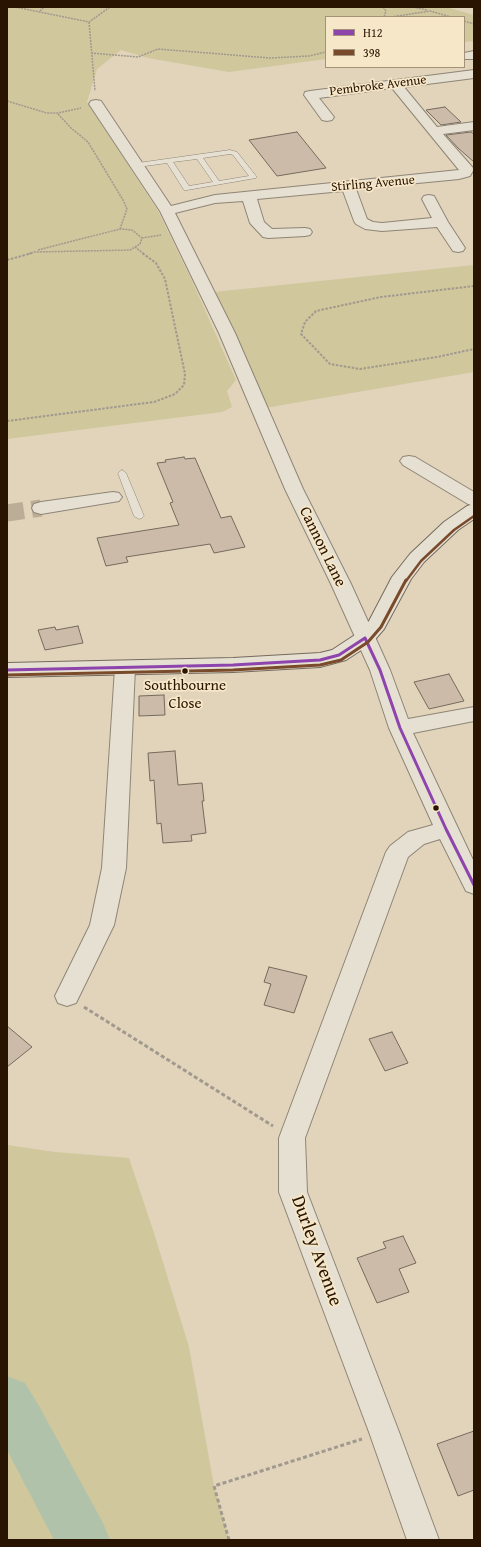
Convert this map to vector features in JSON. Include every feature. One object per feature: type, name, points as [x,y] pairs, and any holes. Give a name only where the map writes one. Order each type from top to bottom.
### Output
[{"type":"street","name":"Pembroke Avenue","points":[[310,95],[474,74]]},
{"type":"street","name":"Stirling Avenue","points":[[167,210],[215,199],[459,175],[465,173],[467,169],[395,84]]},
{"type":"street","points":[[301,85],[310,95]]},
{"type":"street","name":"Pembroke Avenue","points":[[310,95],[327,117]]},
{"type":"street","name":"Cannon Lane","points":[[96,104],[167,210],[200,282],[227,333],[294,489],[341,584],[380,670],[400,728],[446,829],[474,885]]},
{"type":"street","points":[[434,131],[474,126]]},
{"type":"street","points":[[455,155],[469,153]]},
{"type":"street","points":[[348,186],[361,221],[370,226],[382,227],[441,222]]},
{"type":"street","points":[[248,195],[257,223],[268,234],[305,232]]},
{"type":"street","points":[[429,199],[441,222],[458,248]]},
{"type":"street","points":[[409,461],[474,500]]},
{"type":"street","points":[[41,508],[122,495]]},
{"type":"street","points":[[7,670],[125,668],[320,660],[339,655],[365,638],[383,616],[402,577],[417,558],[451,526],[474,510]]},
{"type":"street","points":[[67,996],[102,925],[114,868],[125,668]]},
{"type":"street","points":[[400,728],[474,714]]},
{"type":"street","name":"Durley Avenue","points":[[423,1540],[384,1432],[293,1192],[292,1138],[398,852],[416,838],[446,829]]},
{"type":"lane","points":[[138,165],[199,156],[235,153],[254,177],[187,188],[169,161]]},
{"type":"lane","points":[[199,156],[217,183]]},
{"type":"lane","points":[[122,473],[122,495],[139,516]]},
{"type":"path","points":[[15,7],[89,22],[110,7]]},
{"type":"path","points":[[40,11],[44,7]]},
{"type":"path","points":[[383,7],[386,11],[384,16]]},
{"type":"path","points":[[414,7],[448,16]]},
{"type":"path","points":[[398,16],[430,11]]},
{"type":"path","points":[[7,101],[47,114],[58,113],[96,104],[89,22]]},
{"type":"path","points":[[92,53],[138,57],[158,49],[270,58],[309,56],[325,52]]},
{"type":"path","points":[[58,113],[71,128],[88,142],[123,200],[127,209],[120,229]]},
{"type":"path","points":[[7,260],[120,229],[132,230],[142,238],[162,235]]},
{"type":"path","points":[[34,252],[130,250],[140,244],[142,238]]},
{"type":"path","points":[[7,421],[154,402],[175,394],[184,385],[185,374],[165,279],[156,263],[135,247]]},
{"type":"path","points":[[474,286],[381,297],[316,311],[305,322],[301,334],[330,364],[360,369],[474,350]]},
{"type":"path","points":[[67,996],[292,1138]]},
{"type":"path","points":[[229,1540],[214,1486],[384,1432]]},
{"type":"shaded area","points":[[7,7],[446,7],[474,15],[474,41],[465,42],[465,16],[325,16],[325,59],[229,72],[148,58],[121,50],[97,69],[87,102],[158,211],[192,281],[236,380],[227,391],[232,407],[222,412],[7,439]]},
{"type":"shaded area","points":[[474,265],[474,372],[265,408],[214,292]]},
{"type":"shaded area","points":[[7,1145],[55,1152],[129,1158],[189,1347],[214,1486],[229,1540],[7,1540]]},
{"type":"building","points":[[445,107],[461,122],[441,125],[426,110]]},
{"type":"building","points":[[297,132],[326,168],[277,176],[249,140]]},
{"type":"building","points":[[471,132],[474,134],[474,162],[446,135]]},
{"type":"building","points":[[184,457],[185,459],[195,458],[221,518],[231,516],[245,547],[214,553],[210,544],[126,557],[128,562],[106,566],[97,538],[179,525],[170,503],[173,502],[157,463]]},
{"type":"building","points":[[78,626],[83,643],[45,650],[38,630],[55,627],[56,630]]},
{"type":"building","points":[[449,674],[464,701],[429,709],[414,682]]},
{"type":"building","points":[[164,695],[165,715],[139,716],[139,696]]},
{"type":"building","points":[[175,751],[178,785],[202,783],[204,801],[202,801],[206,833],[191,835],[192,841],[163,843],[161,823],[157,824],[154,780],[150,781],[148,753]]},
{"type":"building","points":[[269,967],[307,976],[294,1013],[264,1005],[271,984],[264,982]]},
{"type":"building","points":[[7,1026],[32,1047],[7,1067]]},
{"type":"building","points":[[392,1032],[408,1063],[385,1071],[369,1039]]},
{"type":"building","points":[[403,1236],[416,1263],[399,1269],[409,1292],[377,1303],[357,1258],[386,1248],[383,1242]]},
{"type":"building","points":[[474,1431],[474,1490],[458,1496],[437,1444]]},
{"type":"waterway","points":[[7,1401],[21,1424],[83,1540]]},
{"type":"tunnel","points":[[7,513],[41,508]]},
{"type":"transit line","name":"398","points":[[7,675],[233,670],[320,665],[341,660],[368,642],[381,627],[406,580],[421,561],[454,530],[474,516]]},
{"type":"transit line","name":"H12","points":[[365,638],[380,670],[400,728],[446,829],[474,885]]},
{"type":"transit line","name":"H12","points":[[7,670],[233,665],[320,660],[339,655],[365,638]]},
{"type":"place","name":"Southbourne Close","points":[[185,671]]}]
